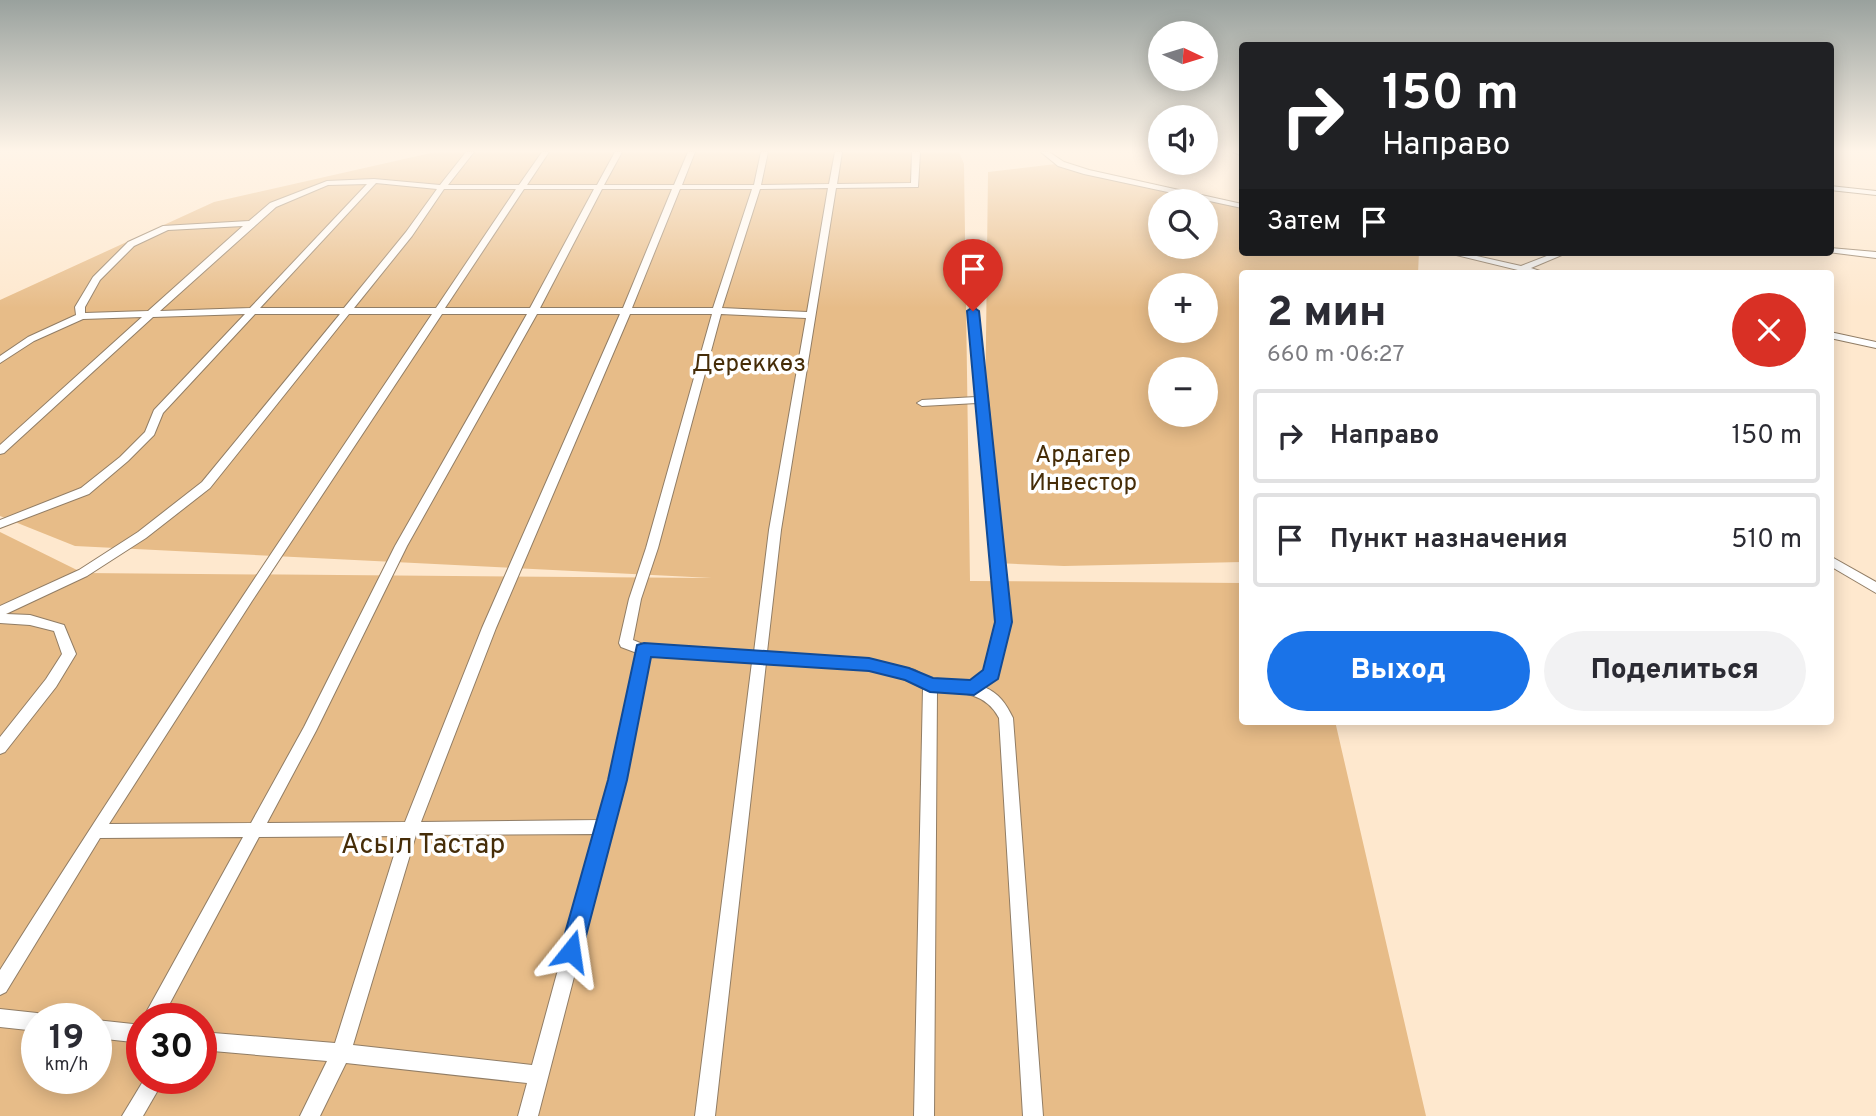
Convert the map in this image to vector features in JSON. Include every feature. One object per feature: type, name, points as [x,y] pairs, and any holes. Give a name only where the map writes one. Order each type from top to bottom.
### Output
[{"type":"street","points":[[0,451],[275,204]]},
{"type":"street","points":[[0,524],[85,491],[124,458],[150,432],[158,412],[352,204]]},
{"type":"street","points":[[0,611],[83,573],[142,535],[205,485],[409,234],[430,204]]},
{"type":"street","points":[[0,986],[96,831],[247,598],[512,204]]},
{"type":"street","points":[[160,1003],[309,731],[401,546],[591,204]]},
{"type":"street","points":[[310,1116],[341,1053],[411,826],[489,628],[670,204]]},
{"type":"street","points":[[751,204],[717,311],[652,548],[635,599],[626,643],[644,650],[869,664],[909,674],[930,685],[974,688],[993,697],[1002,706],[1006,718],[1033,1116]]},
{"type":"street","points":[[705,1116],[775,530],[829,204]]},
{"type":"street","points":[[81,316],[80,307],[96,279],[131,244],[166,228],[251,223]]},
{"type":"street","points":[[1834,250],[1876,255]]},
{"type":"street","points":[[1465,256],[1527,270]]},
{"type":"street","points":[[1530,256],[1536,263]]},
{"type":"street","points":[[1522,269],[1554,256]]},
{"type":"street","points":[[0,360],[31,339],[81,316],[251,311],[717,311],[810,315]]},
{"type":"street","points":[[973,311],[1003,622],[991,674],[974,688]]},
{"type":"street","points":[[1834,336],[1876,345]]},
{"type":"street","points":[[922,403],[983,400]]},
{"type":"street","points":[[1834,563],[1876,588]]},
{"type":"street","points":[[0,618],[30,620],[59,628],[69,654],[51,683],[0,748]]},
{"type":"street","points":[[528,1116],[617,780],[644,650]]},
{"type":"street","points":[[925,1116],[930,685]]},
{"type":"street","points":[[96,831],[411,826],[604,827]]},
{"type":"street","points":[[0,1019],[21,1021]]},
{"type":"street","points":[[217,1042],[537,1075]]},
{"type":"street","points":[[132,1116],[146,1094]]},
{"type":"green space","name":"Асыл Тастар","points":[[209,204],[965,204],[970,581],[1239,583],[1239,725],[1336,725],[1426,1116],[0,1116],[0,532],[83,573],[712,578],[75,546],[0,516],[0,300]]},
{"type":"green space","name":"Ардагер Инвестор","points":[[988,204],[1148,204],[1148,259],[1218,259],[1218,204],[1239,204],[1239,256],[1419,256],[1418,270],[1239,270],[1239,562],[1064,566],[996,563],[985,424]]},
{"type":"route","points":[[571,951],[617,780],[644,650],[869,664],[909,674],[930,685],[974,688],[991,674],[1003,622],[973,311]]},
{"type":"park label","name":"Дереккөз","points":[[749,365]]}]
